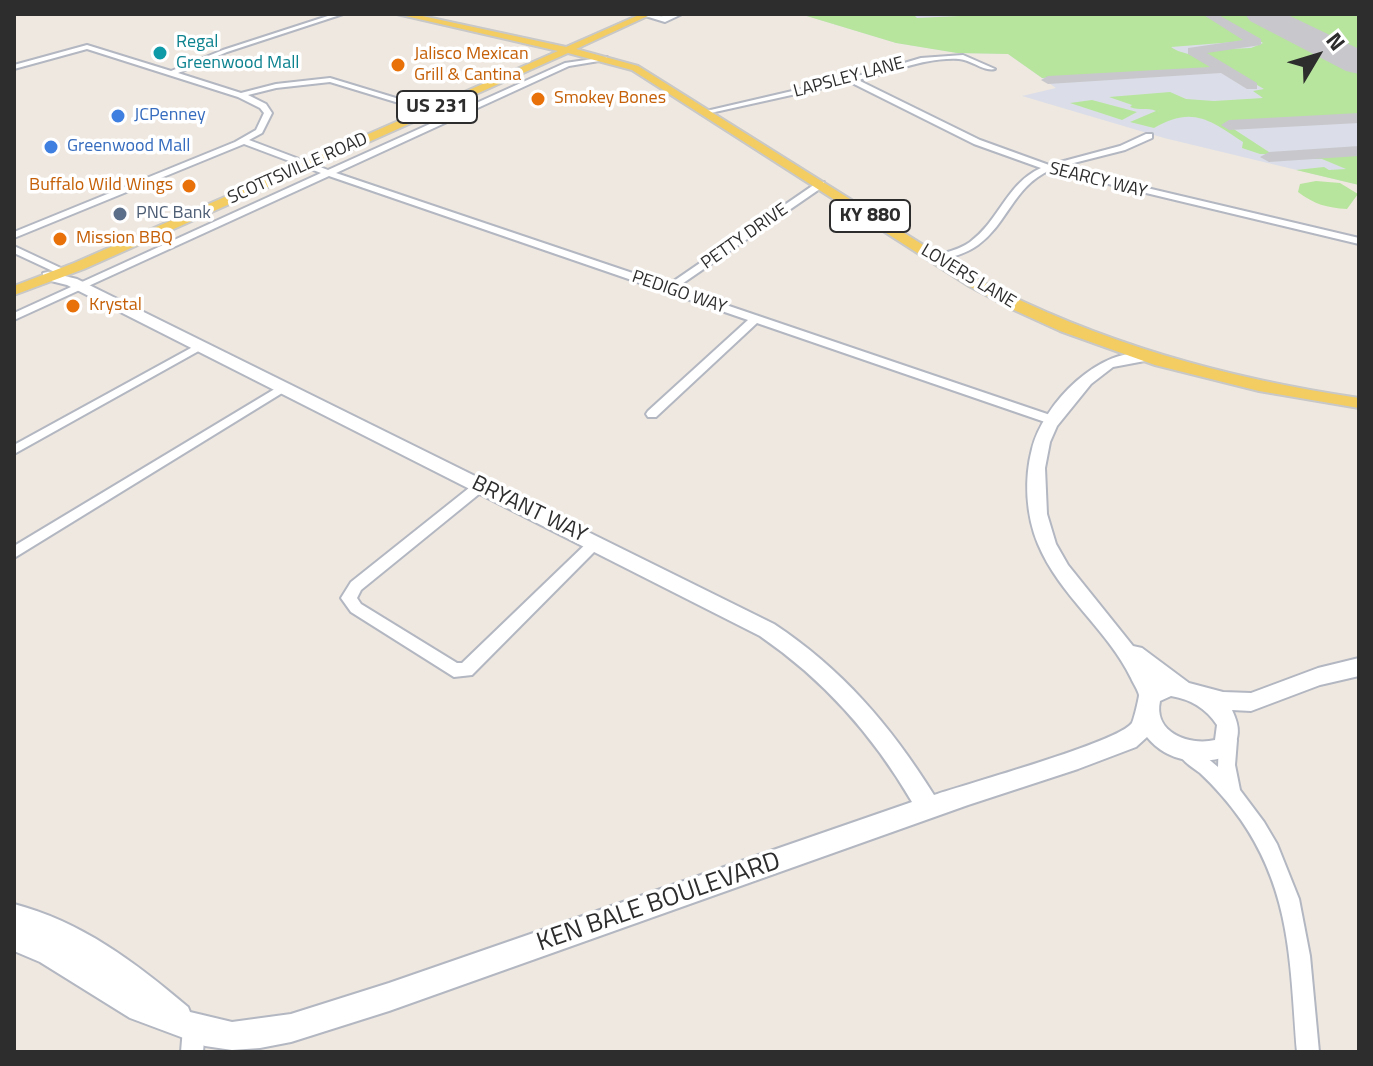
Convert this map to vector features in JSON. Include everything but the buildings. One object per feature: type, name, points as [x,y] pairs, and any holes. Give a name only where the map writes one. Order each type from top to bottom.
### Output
[{"type":"main road","name":"LOVERS LANE","points":[[401,14],[568,49],[646,73],[1019,308],[1107,344],[1236,382],[1359,403]]},
{"type":"main road","name":"SCOTTSVILLE ROAD","points":[[14,300],[307,165],[647,15]]},
{"type":"main road","name":"SCOTTSVILLE ROAD","points":[[14,291],[66,277]]},
{"type":"street","points":[[166,73],[331,14]]},
{"type":"street","points":[[187,64],[340,14]]},
{"type":"street","points":[[647,15],[665,20],[679,14]]},
{"type":"street","points":[[14,67],[87,47],[244,96],[263,106],[268,113],[262,128],[241,143],[14,235]]},
{"type":"street","points":[[14,317],[66,277],[328,173],[571,62],[605,58]]},
{"type":"street","name":"LAPSLEY LANE","points":[[706,112],[852,80],[932,58],[968,58],[992,69]]},
{"type":"street","name":"SEARCY WAY","points":[[852,80],[985,145],[1049,169],[1359,241]]},
{"type":"street","points":[[244,96],[328,83],[430,111]]},
{"type":"street","points":[[937,258],[959,252],[977,241],[991,227],[1016,190],[1049,169],[1130,145],[1149,136]]},
{"type":"street","name":"PEDIGO WAY","points":[[241,143],[1052,420]]},
{"type":"street","name":"PETTY DRIVE","points":[[669,289],[821,184]]},
{"type":"street","name":"BRYANT WAY","points":[[14,249],[479,487],[746,618],[807,657],[842,688],[880,732],[929,809]]},
{"type":"street","name":"BRYANT WAY","points":[[14,260],[66,277]]},
{"type":"street","points":[[652,414],[755,319]]},
{"type":"street","points":[[1107,344],[1102,366],[1052,420],[1037,458],[1037,520],[1058,568],[1110,630],[1140,672],[1152,726],[1231,789]]},
{"type":"street","points":[[14,450],[200,346]]},
{"type":"street","points":[[1102,366],[1145,357]]},
{"type":"street","points":[[14,553],[283,388]]},
{"type":"street","points":[[479,487],[356,586],[349,598],[356,608],[454,670],[466,670],[596,543]]},
{"type":"street","points":[[1110,630],[1155,672],[1218,708],[1229,735],[1226,765],[1231,789],[1279,871],[1295,922],[1308,1052]]},
{"type":"street","points":[[1128,740],[1144,726],[1148,700],[1169,687],[1223,701],[1251,702],[1318,677],[1359,667]]},
{"type":"street","points":[[1229,735],[1251,702]]},
{"type":"street","name":"KEN BALE BOULEVARD","points":[[14,938],[49,953],[130,1004],[191,1035],[221,1043],[323,1018],[1128,740],[1213,753],[1223,748],[1229,735]]},
{"type":"street","name":"KEN BALE BOULEVARD","points":[[14,917],[48,928],[103,959],[135,981],[191,1035]]},
{"type":"shaded area","points":[[800,14],[1359,14],[1359,185],[1164,138],[1022,96],[1056,88],[1008,54],[957,53],[896,43]]},
{"type":"green space","points":[[800,14],[913,14],[917,18],[1003,14],[1203,14],[1247,41],[1171,47],[1202,59],[1214,67],[1211,69],[1042,78],[1008,54],[957,53],[896,43]]},
{"type":"green space","points":[[1213,14],[1243,14],[1359,73],[1359,116],[1226,124],[1272,154],[1242,148],[1243,142],[1201,118],[1180,118],[1154,128],[1130,122],[1156,111],[1130,107],[1132,105],[1109,97],[1170,92],[1186,99],[1214,101],[1263,98],[1253,91],[1264,89],[1202,52],[1251,48],[1263,43]]},
{"type":"green space","points":[[1278,14],[1359,14],[1359,54]]},
{"type":"green space","points":[[1092,100],[1137,112],[1122,120],[1070,103]]},
{"type":"green space","points":[[1359,154],[1359,185],[1296,170],[1324,167],[1329,170],[1346,169],[1322,159],[1276,158]]},
{"type":"green space","points":[[1316,181],[1340,183],[1358,194],[1347,209],[1321,205],[1298,192],[1300,184]]},
{"type":"taxiway","points":[[1208,14],[1256,42],[1193,51],[1219,66]]},
{"type":"taxiway","points":[[1048,80],[1215,71],[1219,66]]},
{"type":"taxiway","points":[[1219,66],[1252,86]]},
{"type":"taxiway","points":[[1229,125],[1359,118]]},
{"type":"taxiway","points":[[1269,157],[1359,151]]},
{"type":"runway","points":[[1261,14],[1359,63]]},
{"type":"place","name":"Regal Greenwood Mall","points":[[160,53]]},
{"type":"place","name":"Jalisco Mexican Grill & Cantina","points":[[398,65]]},
{"type":"place","name":"Smokey Bones","points":[[538,99]]},
{"type":"place","name":"JCPenney","points":[[118,116]]},
{"type":"place","name":"Greenwood Mall","points":[[51,147]]},
{"type":"place","name":"Buffalo Wild Wings","points":[[189,186]]},
{"type":"place","name":"PNC Bank","points":[[120,214]]},
{"type":"place","name":"Mission BBQ","points":[[60,239]]},
{"type":"place","name":"Krystal","points":[[73,306]]}]
